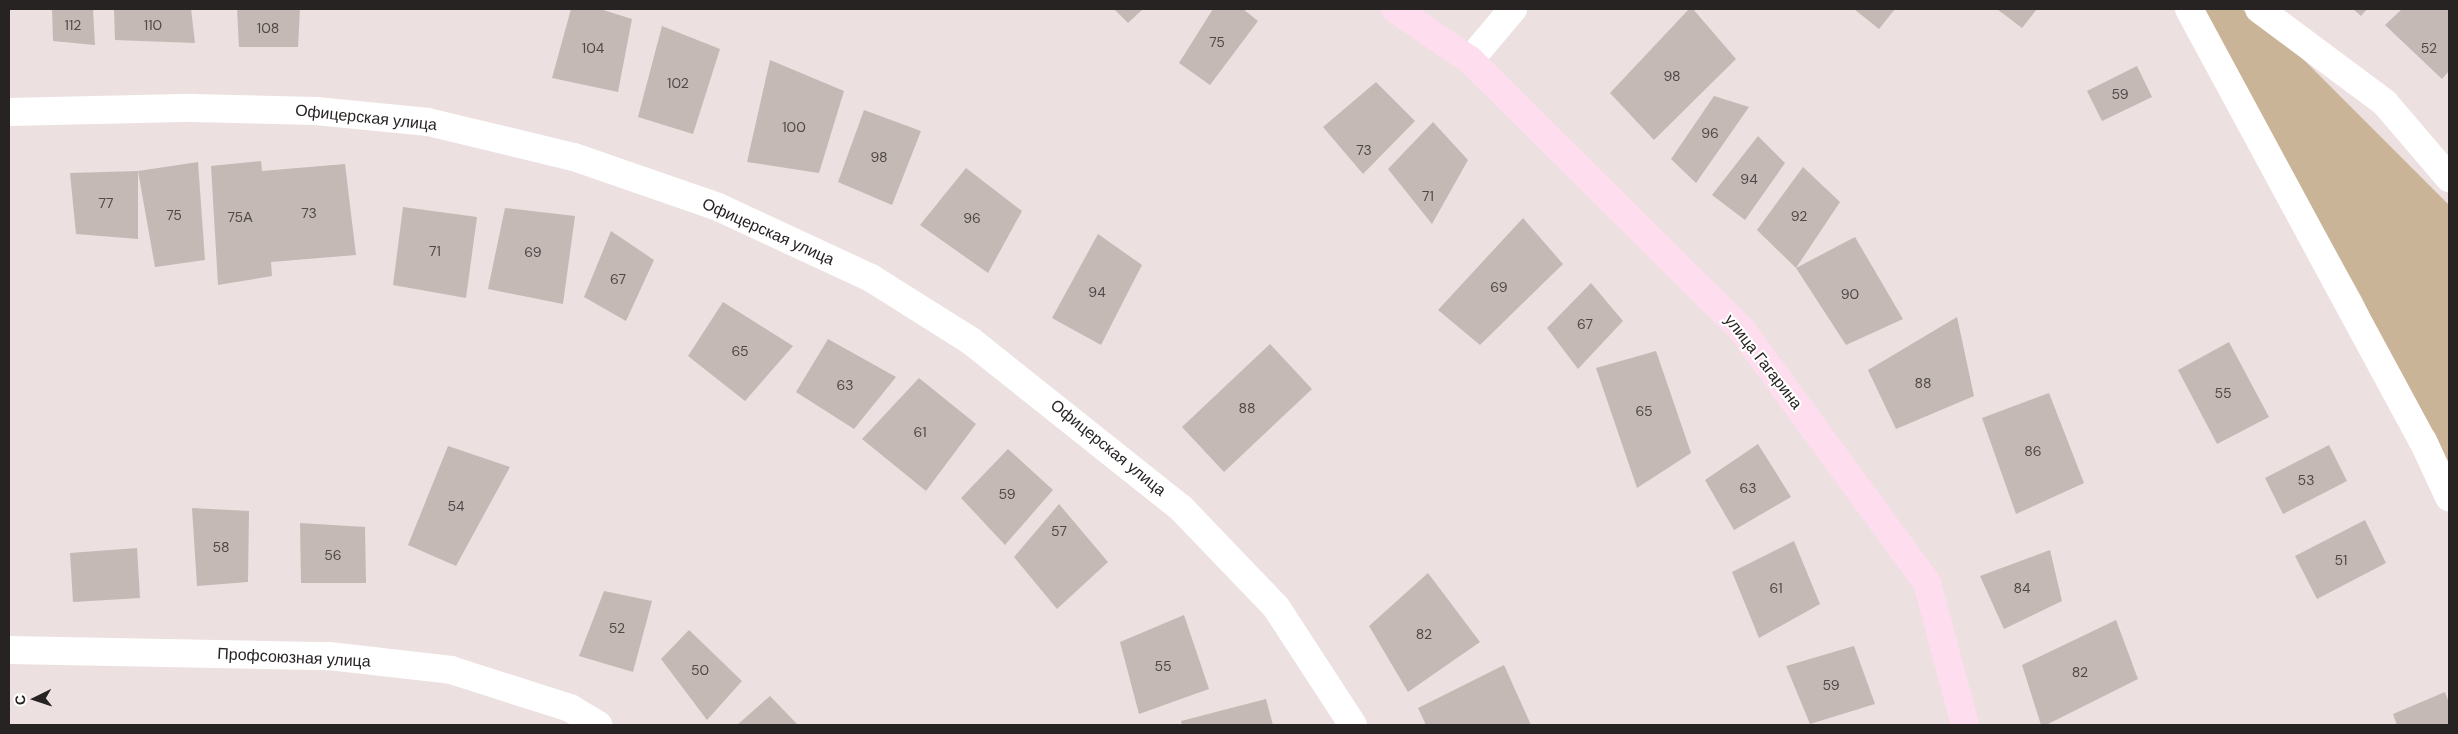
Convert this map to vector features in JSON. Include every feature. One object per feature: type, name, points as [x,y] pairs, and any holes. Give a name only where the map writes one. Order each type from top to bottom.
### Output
[{"type":"main road","name":"улица Гагарина","points":[[1395,9],[1470,60],[1748,338],[1927,583],[1965,725]]},
{"type":"street","points":[[1470,60],[1513,9]]},
{"type":"street","points":[[2189,9],[2423,441],[2449,497]]},
{"type":"street","points":[[2259,9],[2385,103],[2449,178]]},
{"type":"street","name":"Офицерская улица","points":[[9,112],[192,108],[316,111],[428,122],[574,157],[718,207],[871,278],[971,340],[1181,508],[1276,607],[1353,725]]},
{"type":"street","name":"Профсоюзная улица","points":[[9,650],[329,656],[451,670],[570,708],[598,725]]},
{"type":"shaded area","points":[[2200,9],[2241,9],[2274,30],[2449,205],[2449,480],[2362,298]]},
{"type":"building","points":[[52,9],[93,9],[95,45],[53,41]]},
{"type":"building","points":[[114,9],[191,9],[195,43],[115,40]]},
{"type":"building","points":[[237,9],[300,9],[298,47],[239,47]]},
{"type":"building","points":[[571,9],[600,9],[632,19],[618,92],[552,78]]},
{"type":"building","points":[[1114,9],[1143,9],[1128,23]]},
{"type":"building","points":[[1213,9],[1243,9],[1258,21],[1210,85],[1179,63]]},
{"type":"building","points":[[1689,9],[1693,9],[1736,59],[1654,140],[1610,93]]},
{"type":"building","points":[[1854,9],[1895,9],[1879,29]]},
{"type":"building","points":[[1997,9],[2037,9],[2022,28]]},
{"type":"building","points":[[2353,9],[2367,9],[2361,16]]},
{"type":"building","points":[[2402,9],[2449,9],[2449,71],[2442,79],[2385,25]]},
{"type":"building","points":[[662,26],[720,49],[693,134],[638,117]]},
{"type":"building","points":[[770,60],[844,91],[819,173],[747,162]]},
{"type":"building","points":[[2137,66],[2152,97],[2102,121],[2087,91]]},
{"type":"building","points":[[1376,82],[1415,121],[1363,174],[1323,127]]},
{"type":"building","points":[[1714,96],[1749,107],[1696,183],[1671,159]]},
{"type":"building","points":[[864,110],[921,131],[892,205],[838,182]]},
{"type":"building","points":[[1433,122],[1468,160],[1432,224],[1388,169]]},
{"type":"building","points":[[1758,136],[1785,163],[1745,220],[1712,195]]},
{"type":"building","points":[[261,161],[262,171],[345,164],[356,255],[271,262],[272,276],[218,285],[211,166]]},
{"type":"building","points":[[198,162],[205,260],[155,267],[138,171]]},
{"type":"building","points":[[1803,167],[1840,202],[1796,268],[1757,230]]},
{"type":"building","points":[[966,168],[1022,211],[988,273],[920,225]]},
{"type":"building","points":[[138,171],[138,239],[76,234],[70,173]]},
{"type":"building","points":[[403,207],[477,217],[466,298],[393,285]]},
{"type":"building","points":[[505,208],[575,216],[563,304],[488,289]]},
{"type":"building","points":[[1523,218],[1563,264],[1480,345],[1438,310]]},
{"type":"building","points":[[611,231],[654,260],[626,321],[584,297]]},
{"type":"building","points":[[1098,234],[1142,265],[1101,345],[1052,318]]},
{"type":"building","points":[[1855,237],[1903,319],[1846,345],[1796,268]]},
{"type":"building","points":[[1591,283],[1623,321],[1578,369],[1547,328]]},
{"type":"building","points":[[723,302],[793,346],[745,401],[688,356]]},
{"type":"building","points":[[1957,317],[1974,396],[1896,429],[1868,370]]},
{"type":"building","points":[[828,339],[896,377],[854,429],[796,392]]},
{"type":"building","points":[[2229,342],[2269,417],[2217,444],[2178,370]]},
{"type":"building","points":[[1270,344],[1312,389],[1224,472],[1182,427]]},
{"type":"building","points":[[1656,351],[1691,453],[1637,488],[1596,368]]},
{"type":"building","points":[[919,378],[976,424],[926,491],[862,439]]},
{"type":"building","points":[[2049,393],[2084,483],[2016,514],[1982,418]]},
{"type":"building","points":[[1758,444],[1791,497],[1734,530],[1705,480]]},
{"type":"building","points":[[2329,445],[2347,481],[2283,514],[2265,478]]},
{"type":"building","points":[[448,446],[510,467],[456,566],[408,545]]},
{"type":"building","points":[[1008,449],[1053,490],[1005,545],[961,498]]},
{"type":"building","points":[[1059,504],[1108,562],[1057,609],[1014,557]]},
{"type":"building","points":[[192,508],[249,511],[248,582],[197,586]]},
{"type":"building","points":[[2365,520],[2386,563],[2317,599],[2295,556]]},
{"type":"building","points":[[300,523],[365,527],[366,583],[301,583]]},
{"type":"building","points":[[1794,541],[1820,604],[1759,638],[1732,572]]},
{"type":"building","points":[[137,548],[140,598],[73,602],[70,553]]},
{"type":"building","points":[[2050,550],[2062,601],[2004,629],[1980,576]]},
{"type":"building","points":[[1428,573],[1480,642],[1408,692],[1369,626]]},
{"type":"building","points":[[604,591],[652,601],[633,672],[579,656]]},
{"type":"building","points":[[1184,615],[1209,689],[1139,714],[1120,642]]},
{"type":"building","points":[[2116,620],[2138,679],[2046,725],[2041,725],[2022,665]]},
{"type":"building","points":[[689,630],[742,681],[707,720],[661,659]]},
{"type":"building","points":[[1854,646],[1875,704],[1810,724],[1786,666]]},
{"type":"building","points":[[1504,665],[1531,725],[1426,725],[1418,708]]},
{"type":"building","points":[[2445,692],[2449,703],[2449,725],[2397,725],[2393,714]]},
{"type":"building","points":[[770,696],[798,725],[737,725]]},
{"type":"building","points":[[1266,699],[1273,725],[1182,725],[1181,721]]}]
